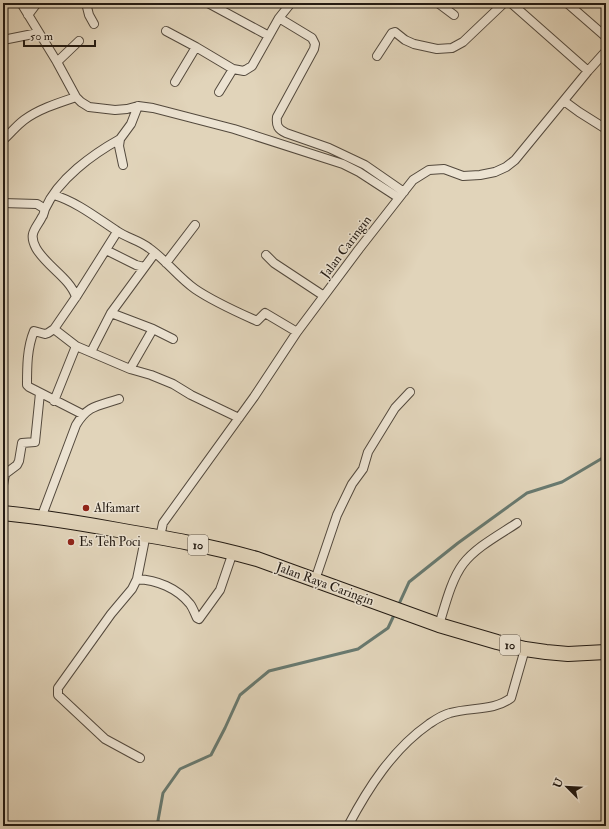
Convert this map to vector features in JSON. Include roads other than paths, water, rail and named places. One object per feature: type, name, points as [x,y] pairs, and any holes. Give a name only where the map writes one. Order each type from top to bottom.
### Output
[{"type":"highway","name":"Jalan Raya Caringin","points":[[3,513],[146,534],[233,552],[257,559],[439,625]]},
{"type":"highway","name":"10","points":[[439,625],[525,649],[568,654],[606,652]]},
{"type":"street","points":[[21,3],[76,96],[81,102],[89,107],[121,110],[138,106],[153,108],[234,129],[343,164],[401,195]]},
{"type":"street","points":[[28,15],[37,3]]},
{"type":"street","points":[[86,3],[90,20],[94,24]]},
{"type":"street","points":[[208,3],[269,36]]},
{"type":"street","points":[[166,31],[233,69],[244,71],[252,66],[279,18],[291,3]]},
{"type":"street","points":[[438,3],[454,15]]},
{"type":"street","points":[[377,56],[392,33],[395,32],[405,40],[414,44],[437,49],[452,48],[463,42],[504,3]]},
{"type":"street","points":[[511,3],[588,71]]},
{"type":"street","points":[[568,3],[606,38]]},
{"type":"street","points":[[279,18],[312,38],[315,44],[314,49],[277,117],[276,125],[280,130],[286,133],[330,148],[365,165],[401,195]]},
{"type":"street","points":[[3,40],[38,33]]},
{"type":"street","points":[[57,62],[79,41]]},
{"type":"street","points":[[175,82],[196,47]]},
{"type":"street","name":"Jalan Caringin","points":[[160,537],[163,522],[254,397],[324,296],[413,180],[429,170],[444,169],[463,176],[488,174],[506,167],[515,160],[606,51]]},
{"type":"street","points":[[219,92],[233,69]]},
{"type":"street","points":[[3,140],[30,116],[76,96]]},
{"type":"street","points":[[564,101],[606,129]]},
{"type":"street","points":[[76,297],[69,285],[52,268],[38,250],[33,241],[32,235],[43,217],[45,208],[54,195],[68,178],[89,158],[120,139],[131,124],[138,106]]},
{"type":"street","points":[[281,144],[286,133]]},
{"type":"street","points":[[120,139],[119,146],[123,165]]},
{"type":"street","points":[[54,195],[62,197],[111,226],[117,232],[141,242],[195,288],[257,321],[265,313],[298,332]]},
{"type":"street","points":[[3,203],[37,204],[45,208]]},
{"type":"street","points":[[166,263],[195,226]]},
{"type":"street","points":[[82,414],[54,401],[27,385],[30,342],[34,331],[45,334],[54,329],[117,232]]},
{"type":"street","points":[[106,250],[136,265],[144,267]]},
{"type":"street","points":[[90,352],[111,313],[155,253]]},
{"type":"street","points":[[266,255],[274,263],[324,296]]},
{"type":"street","points":[[111,313],[153,329],[173,339]]},
{"type":"street","points":[[54,329],[76,346],[130,369],[173,384],[191,395],[239,418]]},
{"type":"street","points":[[130,369],[153,329]]},
{"type":"street","points":[[54,401],[76,346]]},
{"type":"street","points":[[315,580],[337,515],[352,484],[363,469],[368,452],[395,408],[410,392]]},
{"type":"street","points":[[3,485],[5,474],[17,465],[19,461],[22,443],[35,442],[40,393]]},
{"type":"street","points":[[41,518],[76,425],[82,414],[90,408],[119,399]]},
{"type":"street","points":[[439,625],[453,584],[462,565],[475,552],[518,523]]},
{"type":"street","points":[[140,758],[105,739],[58,695],[57,692],[58,688],[105,623],[132,589],[137,579],[146,534]]},
{"type":"street","points":[[137,579],[152,580],[179,593],[190,604],[197,618],[199,619],[220,590],[233,552]]},
{"type":"street","points":[[348,826],[373,785],[395,755],[414,734],[449,713],[468,709],[496,707],[505,703],[511,698],[525,649]]},
{"type":"waterway","points":[[398,606],[409,582],[458,543],[527,493],[562,482],[606,456]]},
{"type":"waterway","points":[[157,826],[163,793],[180,769],[211,755],[240,695],[269,671],[358,649],[388,628],[395,613]]},
{"type":"place","name":"Alfamart","points":[[86,508]]},
{"type":"place","name":"Es Teh Poci","points":[[71,542]]}]
